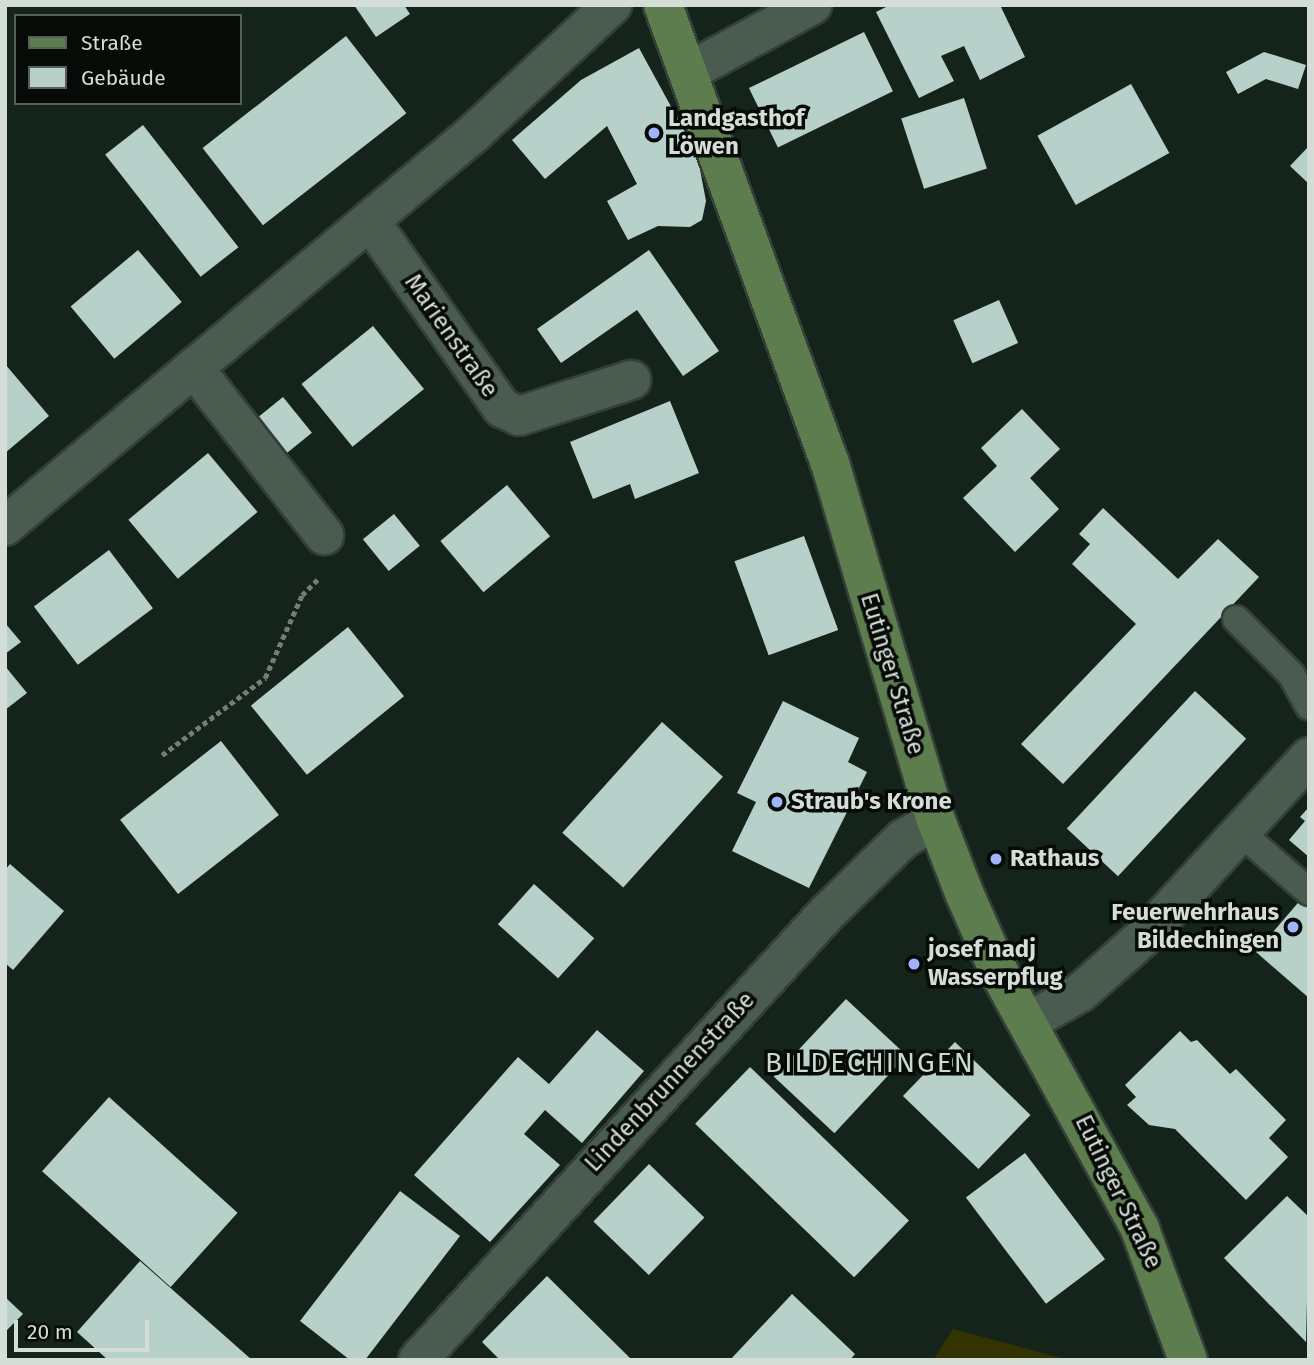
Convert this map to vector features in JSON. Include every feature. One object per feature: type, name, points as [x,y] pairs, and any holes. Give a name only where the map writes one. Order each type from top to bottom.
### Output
[{"type":"main road","name":"Eutinger Straße","points":[[663,5],[690,71],[830,463],[936,820],[1000,974],[1140,1229],[1188,1360]]},
{"type":"street","points":[[5,526],[473,134],[612,5]]},
{"type":"street","points":[[690,71],[812,5]]},
{"type":"street","name":"Marienstraße","points":[[370,221],[502,408],[519,416],[631,380]]},
{"type":"street","points":[[194,368],[326,552]]},
{"type":"street","points":[[1028,1022],[1081,992],[1119,960],[1241,833],[1309,757]]},
{"type":"street","name":"Lindenbrunnenstraße","points":[[418,1360],[825,915],[903,839],[936,820]]},
{"type":"lane","points":[[1236,618],[1291,674],[1309,706]]},
{"type":"lane","points":[[1241,833],[1309,892]]},
{"type":"path","points":[[162,755],[265,678],[302,594],[326,552]]},
{"type":"shaded area","points":[[953,1329],[1069,1360],[933,1360]]},
{"type":"building","points":[[354,5],[404,5],[410,14],[376,37]]},
{"type":"building","points":[[890,5],[1000,5],[1025,57],[980,80],[964,46],[941,56],[954,81],[919,98],[876,12]]},
{"type":"building","points":[[864,32],[893,91],[778,147],[749,88]]},
{"type":"building","points":[[346,36],[406,113],[263,225],[203,148]]},
{"type":"building","points":[[639,48],[697,154],[706,201],[702,220],[690,227],[658,226],[628,240],[607,201],[637,184],[607,126],[545,179],[512,140],[581,80]]},
{"type":"building","points":[[1264,52],[1306,65],[1298,89],[1266,79],[1238,94],[1226,72]]},
{"type":"building","points":[[1131,84],[1169,153],[1076,205],[1037,136]]},
{"type":"building","points":[[964,98],[987,168],[924,189],[901,118]]},
{"type":"building","points":[[143,125],[238,247],[201,277],[105,155]]},
{"type":"building","points":[[1309,146],[1309,184],[1290,166]]},
{"type":"building","points":[[138,250],[182,302],[114,359],[71,307]]},
{"type":"building","points":[[649,250],[719,351],[683,376],[637,310],[561,363],[537,329]]},
{"type":"building","points":[[999,300],[1018,343],[972,363],[953,320]]},
{"type":"building","points":[[373,326],[424,389],[352,447],[302,384]]},
{"type":"building","points":[[5,364],[49,416],[5,453]]},
{"type":"building","points":[[283,397],[312,433],[286,454],[257,418]]},
{"type":"building","points":[[670,401],[699,473],[635,499],[630,484],[593,499],[570,442]]},
{"type":"building","points":[[1022,409],[1060,449],[1030,478],[1059,509],[1015,552],[963,498],[997,466],[981,448]]},
{"type":"building","points":[[208,453],[257,512],[178,579],[128,520]]},
{"type":"building","points":[[507,485],[550,536],[483,592],[440,541]]},
{"type":"building","points":[[1103,508],[1178,579],[1218,539],[1259,577],[1063,784],[1021,744],[1136,624],[1072,564],[1090,544],[1079,534]]},
{"type":"building","points":[[394,514],[420,546],[389,571],[363,539]]},
{"type":"building","points":[[804,536],[838,630],[769,655],[734,561]]},
{"type":"building","points":[[109,550],[153,608],[78,665],[34,607]]},
{"type":"building","points":[[5,623],[21,642],[5,654]]},
{"type":"building","points":[[348,627],[404,696],[307,775],[251,706]]},
{"type":"building","points":[[5,666],[27,693],[5,710]]},
{"type":"building","points":[[1195,691],[1246,739],[1118,876],[1067,828]]},
{"type":"building","points":[[783,701],[859,738],[848,762],[867,772],[809,888],[732,851],[756,802],[737,793]]},
{"type":"building","points":[[662,722],[723,777],[623,888],[562,833]]},
{"type":"building","points":[[221,741],[279,815],[178,894],[120,820]]},
{"type":"building","points":[[1309,807],[1309,857],[1289,840],[1305,821],[1300,817]]},
{"type":"building","points":[[10,864],[64,911],[13,970],[5,963],[5,870]]},
{"type":"building","points":[[534,884],[594,938],[558,978],[498,924]]},
{"type":"building","name":"Feuerwehrhaus Bildechingen","points":[[1303,897],[1309,903],[1309,998],[1256,952]]},
{"type":"building","points":[[846,999],[907,1056],[834,1133],[774,1077]]},
{"type":"building","points":[[597,1030],[644,1071],[582,1143],[545,1110],[524,1134],[560,1165],[490,1242],[414,1175],[518,1057],[549,1084]]},
{"type":"building","points":[[1180,1031],[1191,1042],[1197,1040],[1230,1074],[1236,1069],[1286,1120],[1269,1138],[1288,1157],[1246,1200],[1175,1129],[1149,1125],[1127,1105],[1136,1097],[1125,1085]]},
{"type":"building","points":[[955,1042],[1031,1115],[978,1169],[903,1096]]},
{"type":"building","points":[[750,1067],[909,1221],[854,1277],[695,1124]]},
{"type":"building","points":[[109,1097],[238,1213],[171,1287],[42,1171]]},
{"type":"building","points":[[1025,1153],[1105,1259],[1046,1304],[966,1198]]},
{"type":"building","points":[[649,1164],[704,1217],[649,1275],[593,1222]]},
{"type":"building","points":[[400,1191],[460,1236],[365,1360],[350,1360],[300,1321]]},
{"type":"building","points":[[1287,1196],[1309,1217],[1306,1342],[1224,1258]]},
{"type":"building","points":[[140,1261],[252,1360],[108,1360],[77,1332]]},
{"type":"building","points":[[547,1276],[632,1360],[500,1360],[482,1342]]},
{"type":"building","points":[[792,1294],[855,1354],[850,1360],[730,1360]]},
{"type":"building","points":[[5,1297],[23,1314],[5,1332]]},
{"type":"place","name":"Landgasthof Löwen","points":[[654,133]]},
{"type":"place","name":"Straub's Krone","points":[[777,802]]},
{"type":"place","name":"Rathaus","points":[[996,859]]},
{"type":"place","name":"Feuerwehrhaus Bildechingen","points":[[1293,927]]},
{"type":"place","name":"josef nadj Wasserpflug","points":[[914,964]]},
{"type":"district","name":"BILDECHINGEN","points":[[870,1063]]}]
